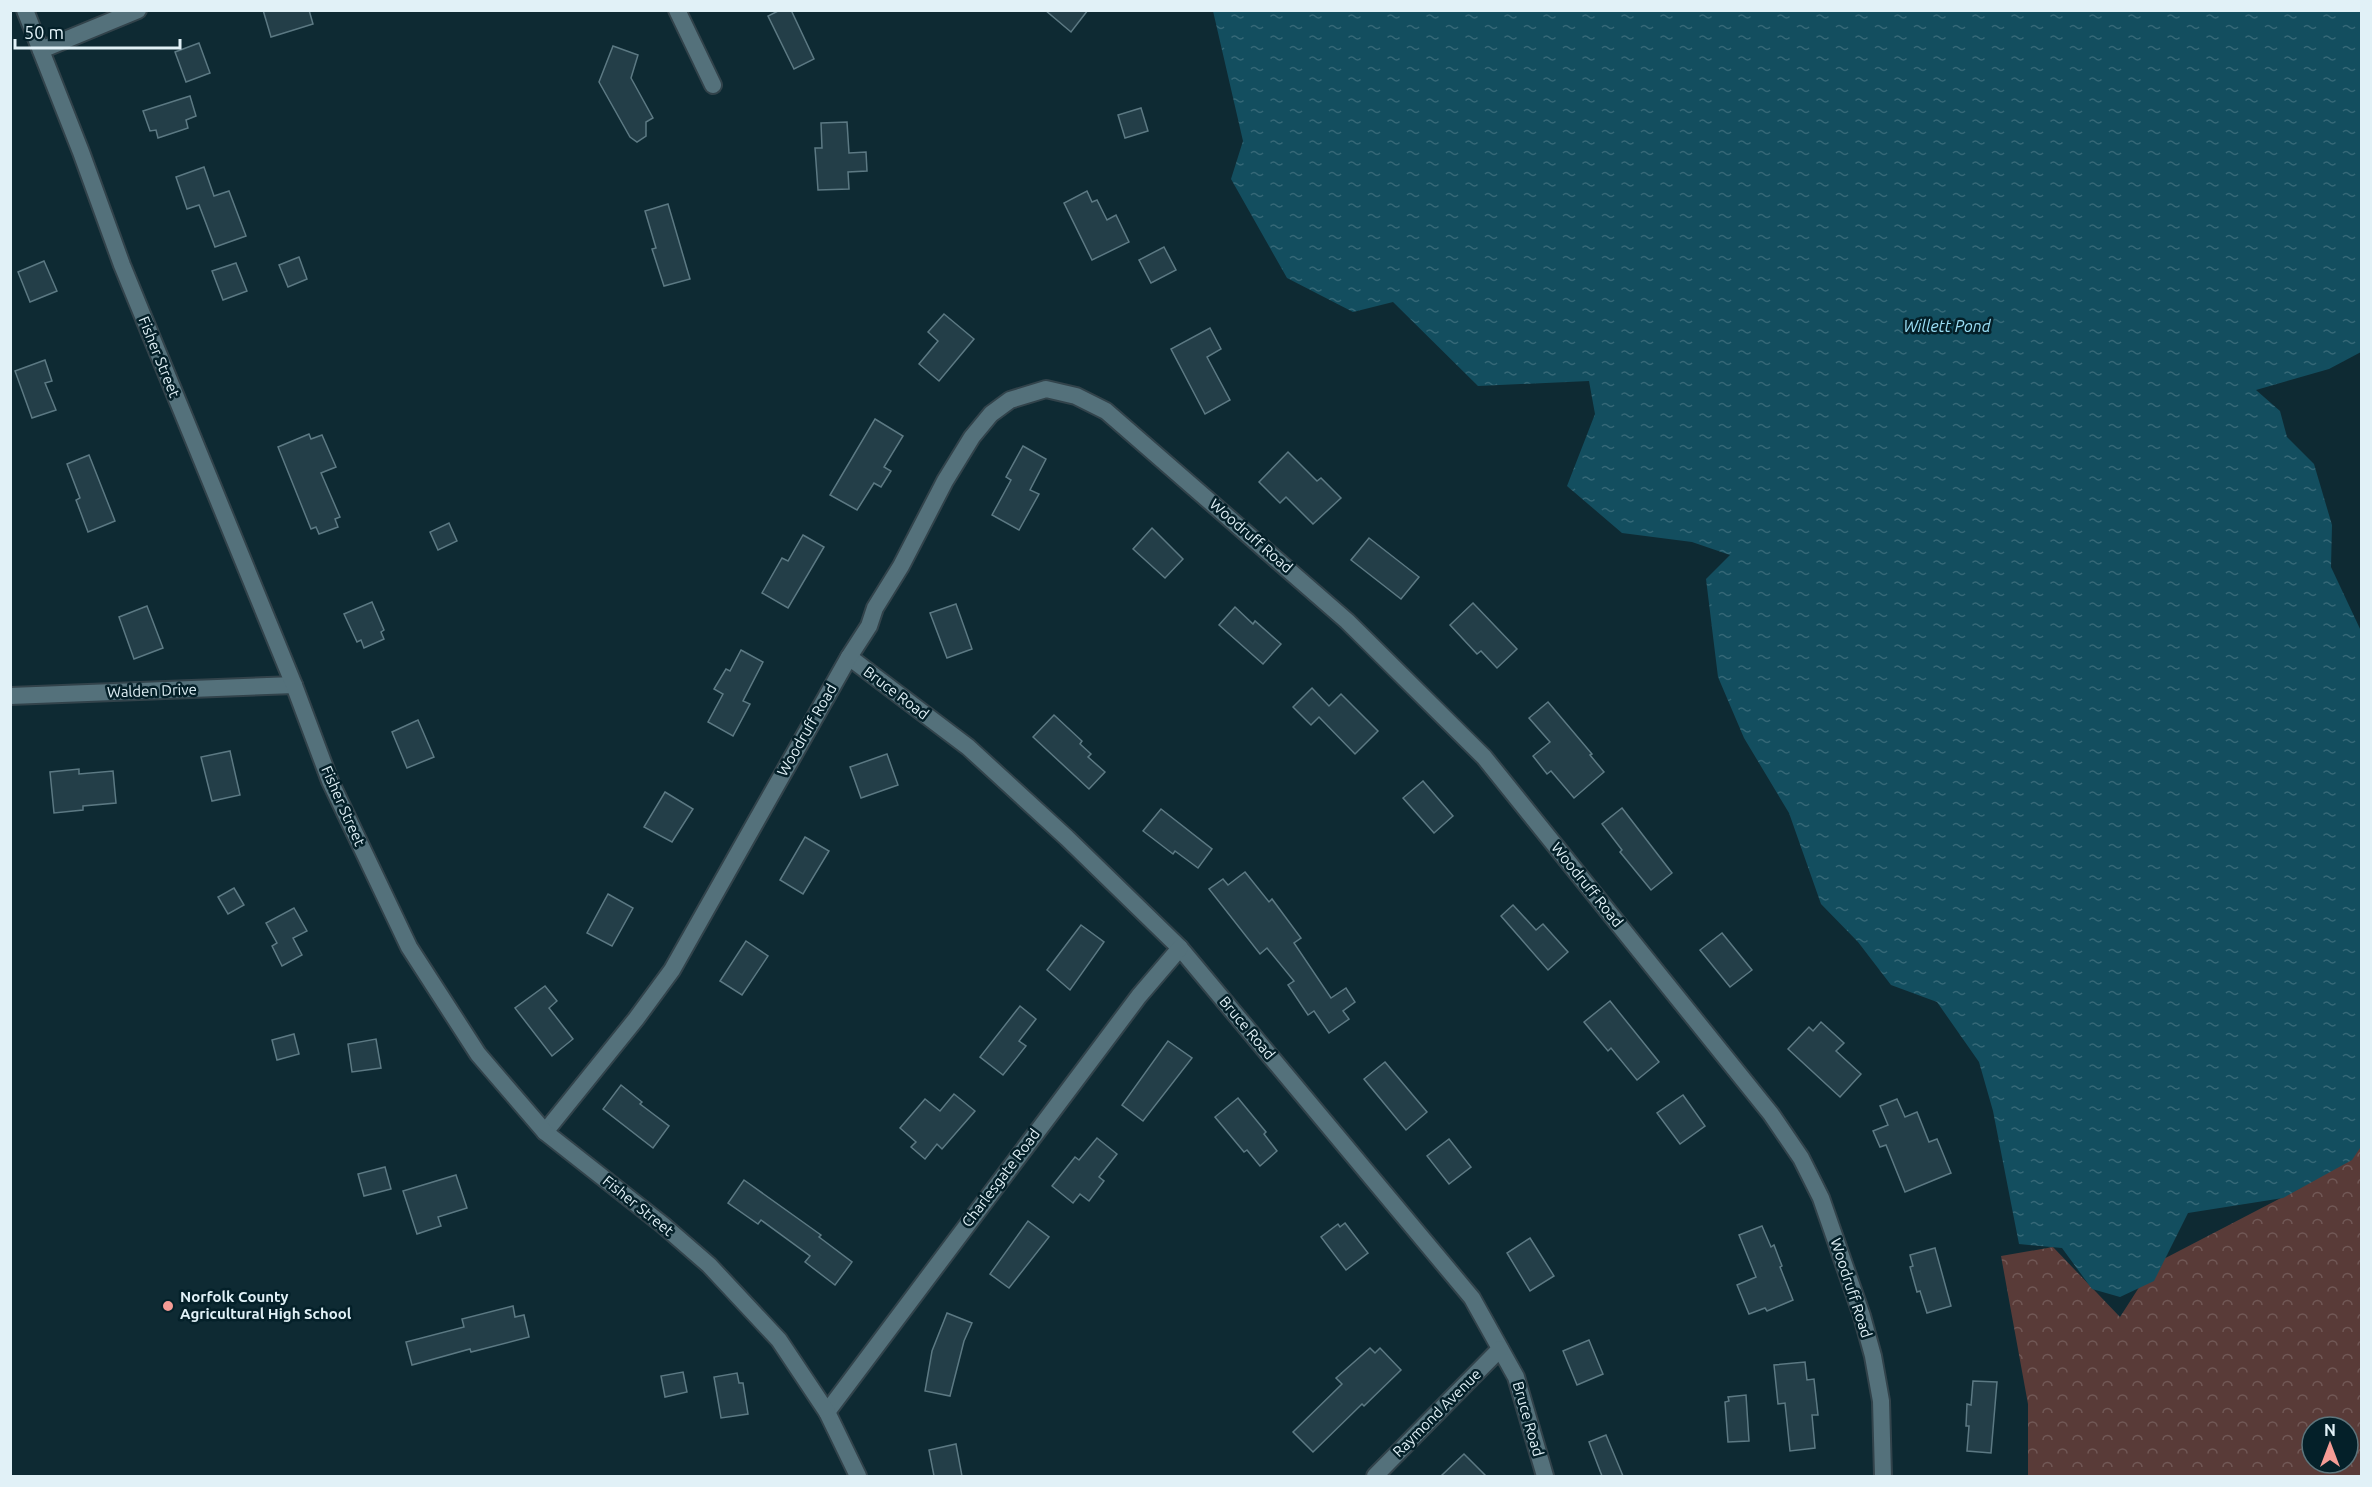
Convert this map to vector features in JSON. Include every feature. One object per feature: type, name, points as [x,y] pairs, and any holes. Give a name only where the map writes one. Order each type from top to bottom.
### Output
[{"type":"street","name":"Fisher Street","points":[[25,10],[81,152],[122,266],[294,685],[330,781],[409,947],[478,1054],[545,1132],[663,1225],[709,1265],[779,1340],[827,1412],[858,1476]]},
{"type":"street","points":[[41,50],[138,10]]},
{"type":"street","points":[[677,10],[713,85]]},
{"type":"street","name":"Woodruff Road","points":[[545,1132],[636,1019],[672,970],[849,657],[869,626],[875,608],[901,566],[945,481],[972,436],[991,414],[1010,400],[1046,389],[1076,396],[1106,411],[1347,621],[1484,757],[1771,1114],[1801,1158],[1821,1198],[1862,1316],[1873,1356],[1881,1401],[1883,1476]]},
{"type":"street","name":"Bruce Road","points":[[849,657],[968,747],[1180,948],[1472,1298],[1516,1377],[1545,1476]]},
{"type":"street","name":"Walden Drive","points":[[10,696],[294,685]]},
{"type":"street","name":"Charlesgate Road","points":[[827,1412],[1139,996],[1180,948]]},
{"type":"street","name":"Raymond Avenue","points":[[1375,1476],[1500,1349]]},
{"type":"green space","points":[[2361,1119],[2361,1476],[2028,1476],[2028,1404],[2001,1256],[2053,1247],[2120,1317],[2154,1264],[2300,1188]]},
{"type":"water","name":"Willett Pond","points":[[1213,11],[2361,11],[2361,352],[2329,369],[2256,390],[2280,411],[2287,437],[2314,464],[2332,525],[2331,567],[2361,631],[2362,1145],[2352,1160],[2283,1198],[2188,1213],[2154,1281],[2120,1297],[2092,1289],[2062,1248],[2019,1244],[1993,1111],[1979,1062],[1937,1002],[1891,985],[1858,942],[1821,904],[1789,813],[1744,738],[1718,677],[1706,579],[1730,555],[1692,542],[1622,533],[1567,486],[1595,414],[1589,381],[1478,386],[1393,302],[1353,312],[1287,278],[1231,179],[1243,141]]},
{"type":"building","points":[[263,10],[309,10],[313,24],[271,37]]},
{"type":"building","points":[[780,10],[791,10],[814,59],[794,69],[768,16]]},
{"type":"building","points":[[1045,10],[1088,10],[1071,32]]},
{"type":"building","points":[[199,43],[210,73],[186,82],[175,52]]},
{"type":"building","points":[[613,46],[638,55],[631,78],[653,118],[646,122],[646,136],[637,142],[630,137],[599,82]]},
{"type":"building","points":[[190,96],[196,116],[186,120],[188,128],[158,138],[156,130],[150,131],[143,111]]},
{"type":"building","points":[[1141,108],[1148,131],[1125,138],[1118,115]]},
{"type":"building","points":[[847,122],[849,153],[866,152],[867,171],[848,172],[849,189],[818,190],[815,148],[822,148],[821,123]]},
{"type":"building","points":[[204,167],[214,196],[229,191],[246,236],[215,247],[199,205],[187,209],[176,177]]},
{"type":"building","points":[[1087,191],[1092,202],[1097,200],[1107,220],[1116,215],[1129,242],[1092,260],[1064,203]]},
{"type":"building","points":[[668,204],[690,279],[664,286],[652,249],[656,248],[645,211]]},
{"type":"building","points":[[1164,247],[1176,270],[1151,283],[1139,260]]},
{"type":"building","points":[[299,257],[307,279],[288,287],[279,265]]},
{"type":"building","points":[[44,261],[57,291],[30,302],[18,272]]},
{"type":"building","points":[[236,263],[247,291],[223,300],[212,271]]},
{"type":"building","points":[[944,314],[974,339],[939,381],[919,364],[938,341],[928,332]]},
{"type":"building","points":[[1210,328],[1221,349],[1207,357],[1230,400],[1205,414],[1171,349]]},
{"type":"building","points":[[45,360],[52,381],[45,383],[56,410],[32,418],[15,371]]},
{"type":"building","points":[[875,419],[903,436],[884,467],[891,471],[881,487],[874,483],[857,510],[830,495]]},
{"type":"building","points":[[309,434],[311,439],[322,435],[336,467],[321,473],[340,517],[335,519],[338,527],[319,534],[316,527],[311,529],[278,447]]},
{"type":"building","points":[[1023,446],[1046,459],[1030,490],[1039,494],[1019,530],[992,515],[1011,480],[1006,477]]},
{"type":"building","points":[[1288,452],[1317,481],[1321,478],[1341,498],[1313,524],[1286,497],[1280,503],[1259,482]]},
{"type":"building","points":[[89,455],[115,521],[88,532],[76,500],[80,498],[67,464]]},
{"type":"building","points":[[449,523],[457,541],[438,550],[430,532]]},
{"type":"building","points":[[1152,528],[1183,559],[1165,578],[1133,549]]},
{"type":"building","points":[[803,535],[824,547],[788,608],[762,593],[782,558],[788,561]]},
{"type":"building","points":[[1369,538],[1419,577],[1401,599],[1351,560]]},
{"type":"building","points":[[372,602],[384,630],[381,632],[384,639],[364,648],[361,640],[357,642],[344,614]]},
{"type":"building","points":[[1473,603],[1517,649],[1497,668],[1481,651],[1477,654],[1450,625]]},
{"type":"building","points":[[956,604],[972,649],[947,658],[930,613]]},
{"type":"building","points":[[147,606],[163,648],[134,659],[119,617]]},
{"type":"building","points":[[1235,607],[1253,624],[1255,621],[1281,644],[1263,664],[1219,625]]},
{"type":"building","points":[[741,650],[763,662],[743,701],[750,704],[733,736],[708,722],[723,694],[714,689],[726,669],[730,671]]},
{"type":"building","points":[[1312,688],[1329,706],[1341,694],[1378,731],[1355,754],[1319,717],[1311,725],[1293,707]]},
{"type":"building","points":[[1548,702],[1592,754],[1590,755],[1604,772],[1574,798],[1551,771],[1547,774],[1533,756],[1550,742],[1529,718]]},
{"type":"building","points":[[1054,715],[1082,741],[1080,744],[1091,754],[1088,757],[1105,772],[1089,789],[1033,737]]},
{"type":"building","points":[[418,720],[434,757],[407,768],[392,732]]},
{"type":"building","points":[[230,751],[240,795],[212,801],[201,757]]},
{"type":"building","points":[[887,754],[898,785],[861,798],[850,767]]},
{"type":"building","points":[[79,769],[79,774],[113,771],[116,803],[83,806],[83,810],[54,813],[50,772]]},
{"type":"building","points":[[1423,781],[1453,816],[1434,833],[1403,798]]},
{"type":"building","points":[[665,792],[693,809],[672,842],[644,827]]},
{"type":"building","points":[[1622,808],[1672,873],[1651,890],[1620,852],[1622,850],[1602,824]]},
{"type":"building","points":[[1161,809],[1212,849],[1198,868],[1175,851],[1173,854],[1143,831]]},
{"type":"building","points":[[805,837],[829,851],[803,894],[780,880]]},
{"type":"building","points":[[1245,872],[1269,902],[1272,899],[1301,938],[1294,943],[1331,998],[1346,988],[1355,1002],[1343,1011],[1349,1019],[1329,1033],[1314,1011],[1308,1015],[1288,985],[1294,981],[1267,948],[1260,954],[1209,889],[1223,879],[1228,885]]},
{"type":"building","points":[[234,888],[244,905],[228,914],[218,897]]},
{"type":"building","points":[[608,894],[633,908],[612,946],[587,933]]},
{"type":"building","points":[[1513,905],[1536,930],[1543,924],[1568,952],[1548,970],[1501,916]]},
{"type":"building","points":[[294,908],[307,931],[293,938],[302,955],[282,966],[272,946],[277,943],[266,923]]},
{"type":"building","points":[[1081,925],[1104,942],[1070,990],[1047,970]]},
{"type":"building","points":[[1722,933],[1752,970],[1730,987],[1700,950]]},
{"type":"building","points":[[746,941],[768,956],[742,995],[720,981]]},
{"type":"building","points":[[545,986],[557,1001],[549,1008],[573,1039],[552,1056],[515,1008]]},
{"type":"building","points":[[1610,1001],[1659,1062],[1637,1080],[1611,1048],[1608,1051],[1584,1022]]},
{"type":"building","points":[[1020,1006],[1036,1019],[1019,1041],[1026,1046],[1003,1075],[980,1057]]},
{"type":"building","points":[[1821,1022],[1844,1043],[1836,1051],[1861,1074],[1840,1097],[1788,1049],[1809,1027],[1813,1031]]},
{"type":"building","points":[[294,1034],[299,1054],[277,1060],[272,1040]]},
{"type":"building","points":[[376,1039],[381,1068],[352,1072],[348,1044]]},
{"type":"building","points":[[1168,1041],[1192,1058],[1143,1121],[1122,1105]]},
{"type":"building","points":[[1385,1062],[1427,1112],[1406,1130],[1364,1079]]},
{"type":"building","points":[[621,1085],[642,1102],[640,1104],[669,1126],[653,1148],[603,1109]]},
{"type":"building","points":[[954,1094],[975,1111],[942,1149],[937,1144],[925,1159],[911,1147],[916,1142],[900,1128],[925,1099],[940,1111]]},
{"type":"building","points":[[1683,1095],[1705,1126],[1680,1144],[1657,1113]]},
{"type":"building","points":[[1238,1098],[1266,1132],[1264,1134],[1277,1151],[1260,1166],[1247,1150],[1244,1152],[1215,1117]]},
{"type":"building","points":[[1897,1099],[1905,1117],[1917,1112],[1929,1142],[1937,1139],[1951,1173],[1905,1192],[1886,1145],[1880,1147],[1873,1131],[1888,1125],[1880,1106]]},
{"type":"building","points":[[1097,1138],[1117,1154],[1099,1177],[1104,1181],[1089,1201],[1080,1194],[1073,1203],[1052,1186],[1075,1157],[1079,1160]]},
{"type":"building","points":[[1449,1139],[1471,1167],[1449,1184],[1427,1156]]},
{"type":"building","points":[[385,1167],[391,1189],[364,1196],[358,1174]]},
{"type":"building","points":[[456,1175],[467,1208],[438,1217],[441,1226],[417,1234],[403,1191]]},
{"type":"building","points":[[744,1180],[821,1235],[819,1237],[852,1262],[835,1285],[805,1262],[810,1256],[761,1220],[758,1224],[728,1203]]},
{"type":"building","points":[[1028,1221],[1049,1237],[1009,1288],[990,1274]]},
{"type":"building","points":[[1345,1223],[1368,1253],[1346,1270],[1321,1237],[1338,1224],[1340,1227]]},
{"type":"building","points":[[1762,1226],[1771,1247],[1774,1245],[1793,1300],[1767,1311],[1765,1308],[1749,1314],[1737,1285],[1756,1277],[1739,1235]]},
{"type":"building","points":[[1530,1238],[1554,1276],[1530,1291],[1507,1253]]},
{"type":"building","points":[[1935,1248],[1951,1306],[1927,1313],[1920,1291],[1917,1292],[1910,1267],[1913,1266],[1910,1255]]},
{"type":"building","points":[[513,1306],[515,1317],[524,1315],[529,1337],[471,1352],[470,1349],[412,1365],[406,1342],[464,1327],[462,1319]]},
{"type":"building","points":[[947,1313],[972,1323],[964,1341],[950,1396],[925,1391],[932,1351]]},
{"type":"building","points":[[1589,1340],[1603,1374],[1577,1385],[1563,1351]]},
{"type":"building","points":[[1370,1348],[1375,1353],[1380,1348],[1401,1370],[1313,1452],[1293,1432],[1342,1384],[1336,1378]]},
{"type":"building","points":[[1805,1362],[1807,1380],[1814,1379],[1818,1415],[1812,1415],[1815,1448],[1790,1451],[1785,1403],[1778,1404],[1774,1365]]},
{"type":"building","points":[[683,1372],[687,1392],[665,1397],[661,1376]]},
{"type":"building","points":[[737,1373],[739,1383],[743,1383],[748,1414],[721,1418],[714,1377]]},
{"type":"building","points":[[1973,1381],[1997,1382],[1991,1453],[1967,1451],[1969,1426],[1966,1426],[1967,1404],[1971,1405]]},
{"type":"building","points":[[1746,1395],[1749,1441],[1728,1442],[1725,1402],[1729,1401],[1728,1397]]},
{"type":"building","points":[[1606,1435],[1623,1476],[1602,1476],[1589,1442]]},
{"type":"building","points":[[956,1444],[962,1476],[934,1476],[929,1450]]},
{"type":"building","points":[[1464,1454],[1486,1476],[1441,1476]]},
{"type":"place","name":"Norfolk County Agricultural High School","points":[[168,1306]]}]
